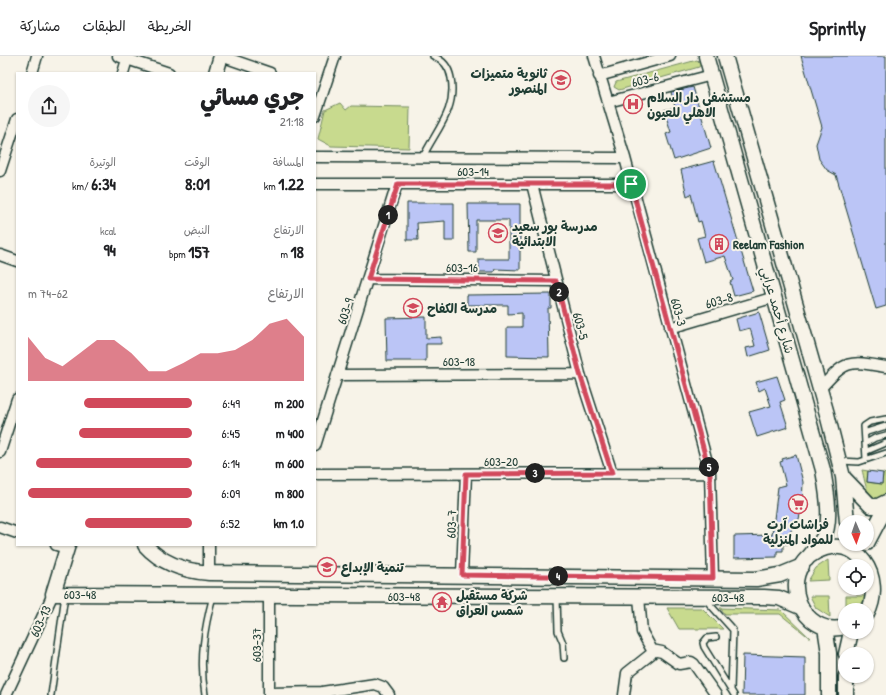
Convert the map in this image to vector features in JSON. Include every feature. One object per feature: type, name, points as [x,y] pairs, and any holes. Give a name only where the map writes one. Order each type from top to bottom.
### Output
[{"type":"street","points":[[33,72],[37,56]]},
{"type":"street","points":[[216,72],[221,56],[267,72]]},
{"type":"street","points":[[316,110],[319,90],[335,56]]},
{"type":"street","name":"603-3","points":[[594,56],[625,158],[710,473],[713,578]]},
{"type":"street","name":"603-6","points":[[599,76],[670,56]]},
{"type":"street","name":"شارع أحمد عرابي","points":[[706,56],[823,470],[827,498],[827,529],[824,537],[804,563]]},
{"type":"street","name":"شارع أحمد عرابي","points":[[725,56],[820,389],[843,476],[846,515]]},
{"type":"street","points":[[122,72],[125,57],[166,72]]},
{"type":"street","name":"603-6","points":[[608,102],[712,75]]},
{"type":"street","points":[[0,171],[16,122]]},
{"type":"street","name":"603-14","points":[[316,157],[625,158]]},
{"type":"street","name":"603-14","points":[[316,184],[631,184]]},
{"type":"street","name":"603-9","points":[[316,443],[398,184]]},
{"type":"street","name":"603-5","points":[[532,184],[580,374],[612,473]]},
{"type":"street","points":[[0,255],[16,261]]},
{"type":"street","name":"603-16","points":[[368,279],[556,281]]},
{"type":"street","name":"603-8","points":[[670,328],[774,297]]},
{"type":"street","points":[[820,389],[836,370],[847,364],[859,362],[886,367]]},
{"type":"street","name":"603-18","points":[[337,375],[580,374]]},
{"type":"street","points":[[0,452],[16,402]]},
{"type":"street","name":"603-20","points":[[316,474],[710,473]]},
{"type":"street","name":"603-7","points":[[462,575],[466,474]]},
{"type":"street","points":[[843,476],[871,506],[878,506],[886,502]]},
{"type":"street","points":[[874,528],[886,507]]},
{"type":"street","points":[[0,527],[16,533]]},
{"type":"street","name":"603-13","points":[[6,695],[59,594],[64,546]]},
{"type":"street","name":"603-48","points":[[146,546],[154,554],[171,564],[190,570],[209,573],[713,578],[768,577],[785,573],[804,563],[815,552],[826,548],[838,547]]},
{"type":"street","points":[[209,546],[209,573]]},
{"type":"street","points":[[862,551],[886,573]]},
{"type":"street","points":[[862,551],[876,579],[877,588],[873,603]]},
{"type":"street","points":[[804,563],[796,577],[795,587],[796,598],[800,607],[815,623],[825,627],[838,628]]},
{"type":"street","points":[[236,573],[237,595]]},
{"type":"street","points":[[498,576],[499,596]]},
{"type":"street","name":"603-48","points":[[59,594],[771,597],[786,600],[800,607]]},
{"type":"street","name":"603-37","points":[[269,595],[269,694]]},
{"type":"street","points":[[624,695],[628,673],[652,654],[652,650],[642,632],[639,597]]},
{"type":"street","points":[[874,610],[886,602]]},
{"type":"street","points":[[825,627],[829,653],[829,695]]},
{"type":"street","points":[[652,650],[662,652],[680,664],[691,662],[694,664],[716,695]]},
{"type":"street","points":[[846,683],[846,695]]},
{"type":"street","points":[[269,694],[322,692],[375,684],[383,687],[388,695]]},
{"type":"lane","points":[[423,157],[433,137],[448,114],[452,103],[453,87],[449,67],[439,58],[433,56]]},
{"type":"lane","points":[[866,459],[867,451],[864,426],[866,423],[886,419]]},
{"type":"lane","points":[[865,434],[886,426]]},
{"type":"lane","points":[[866,443],[875,438],[886,435]]},
{"type":"lane","points":[[867,451],[886,443]]},
{"type":"lane","points":[[839,461],[860,462],[886,453]]},
{"type":"lane","points":[[51,695],[59,594]]},
{"type":"lane","points":[[205,695],[202,680],[202,644],[214,595]]},
{"type":"lane","points":[[557,596],[558,631],[564,643],[564,658]]},
{"type":"lane","points":[[703,597],[733,630],[731,690]]},
{"type":"lane","points":[[716,637],[707,638],[703,643],[704,647],[734,695]]},
{"type":"green space","points":[[697,60],[701,63],[699,67],[619,90],[614,87],[616,82]]},
{"type":"green space","points":[[340,103],[346,110],[351,106],[410,107],[409,148],[331,146],[318,139],[325,110]]},
{"type":"green space","points":[[862,470],[868,471],[867,482],[882,484],[883,473],[886,474],[886,498],[874,498],[868,492]]},
{"type":"green space","points":[[828,560],[829,580],[808,581],[816,568]]},
{"type":"green space","points":[[810,596],[829,596],[830,617],[816,608]]},
{"type":"green space","points":[[846,596],[867,596],[862,603],[846,603]]},
{"type":"green space","points":[[667,608],[702,608],[723,629],[679,629]]},
{"type":"green space","points":[[720,608],[781,610],[811,639],[780,614],[725,614]]},
{"type":"building","points":[[801,56],[886,56],[886,306],[876,309],[836,175],[827,170],[819,159],[816,144],[822,127]]},
{"type":"building","points":[[693,87],[711,148],[674,160],[666,134],[671,132],[664,110],[675,107],[671,92]]},
{"type":"building","points":[[714,161],[753,291],[734,296],[730,282],[733,280],[725,256],[704,262],[697,238],[705,236],[701,221],[698,222],[691,194],[687,196],[681,170]]},
{"type":"building","points":[[407,203],[454,203],[454,241],[445,241],[445,221],[417,223],[418,240],[407,240]]},
{"type":"building","points":[[468,204],[520,204],[520,270],[495,269],[494,272],[479,272],[479,259],[509,259],[509,220],[476,220],[476,252],[469,252]]},
{"type":"building","points":[[551,294],[551,308],[548,308],[549,357],[507,356],[507,327],[522,327],[522,313],[508,314],[508,305],[467,305],[467,295]]},
{"type":"building","points":[[759,312],[770,350],[748,357],[746,348],[755,346],[750,328],[739,331],[736,319]]},
{"type":"building","points":[[426,317],[426,338],[441,337],[441,344],[426,344],[426,361],[387,361],[386,318]]},
{"type":"building","points":[[777,376],[785,400],[780,402],[788,427],[757,437],[749,412],[771,406],[765,388],[759,391],[756,382]]},
{"type":"building","points":[[796,455],[803,482],[802,505],[799,519],[788,535],[788,544],[783,544],[783,551],[777,551],[777,557],[734,558],[734,536],[772,535],[778,487],[786,485],[780,462],[783,461],[782,459]]},
{"type":"building","points":[[868,471],[883,473],[882,484],[867,482]]},
{"type":"building","points":[[743,655],[805,657],[805,695],[742,695]]},
{"type":"place","name":"ثانوية متميزات المنصور","points":[[561,80]]},
{"type":"place","name":"مستشفى دار السلام الاهلي للعيون","points":[[633,104]]},
{"type":"place","name":"مدرسة بور سعيد الابتدائية","points":[[498,233]]},
{"type":"place","name":"Reelam Fashion","points":[[719,244]]},
{"type":"place","name":"مدرسة الكفاح","points":[[413,308]]},
{"type":"place","name":"فراشات آرت للمواد المنزلية","points":[[798,504]]},
{"type":"place","name":"تنمية الإبداع","points":[[327,567]]},
{"type":"place","name":"شركة مستقبل شمس العراق","points":[[442,602]]},
{"type":"route","points":[[398,184],[631,184],[710,473],[713,578],[462,575],[466,474],[612,473],[580,374],[556,281],[368,279],[398,184]]}]
